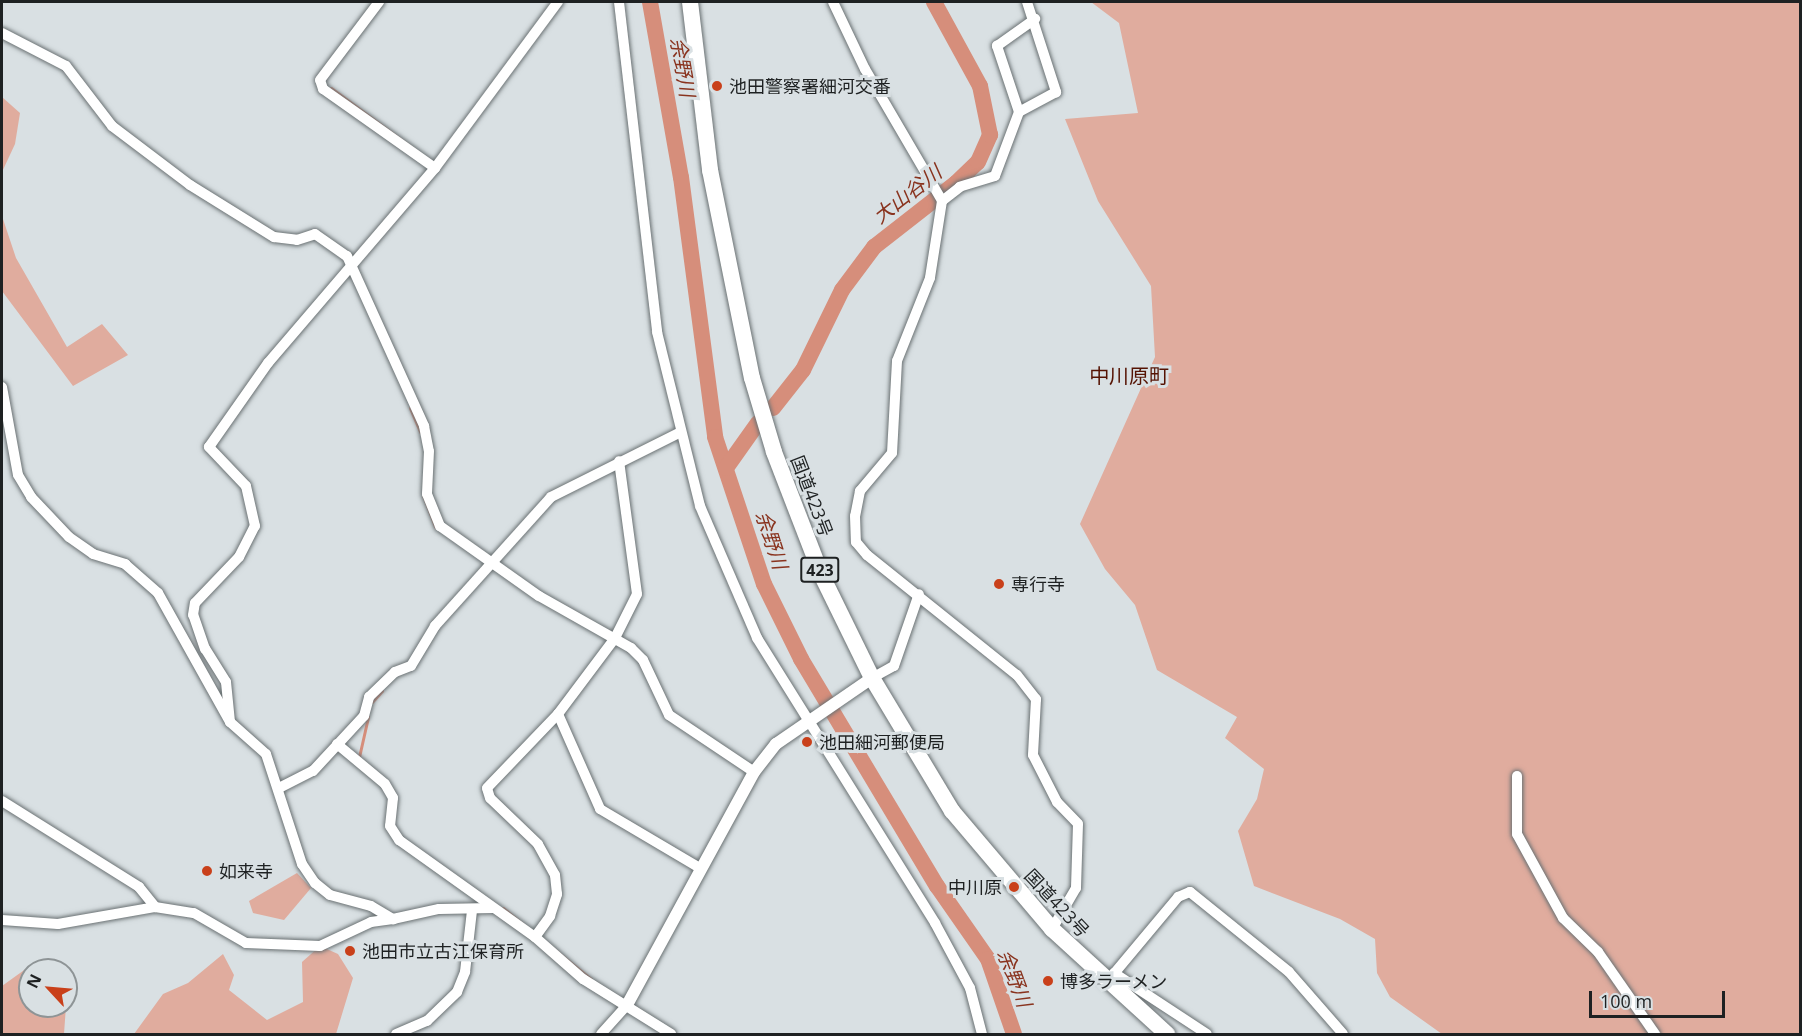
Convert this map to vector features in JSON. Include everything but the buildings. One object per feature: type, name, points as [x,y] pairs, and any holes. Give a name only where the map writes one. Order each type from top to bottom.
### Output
[{"type":"highway","name":"国道423号","points":[[690,2],[710,170],[752,378],[801,524],[866,682],[952,811],[1052,929],[1111,977],[1167,1035]]},
{"type":"street","points":[[379,2],[320,80],[323,89],[435,168]]},
{"type":"street","points":[[230,722],[226,682],[205,649],[193,615],[195,603],[239,557],[255,525],[246,486],[209,447],[268,363],[353,267],[435,168],[558,2]]},
{"type":"street","points":[[619,2],[657,332],[679,434],[729,582],[808,720],[935,923],[970,988],[982,1035]]},
{"type":"street","points":[[833,2],[865,69],[942,201],[930,278],[897,361],[891,453],[861,491],[855,516],[856,542],[1017,675],[1036,699],[1033,755],[1057,802],[1078,824],[1076,888],[1052,929]]},
{"type":"street","points":[[1019,112],[1056,92],[1035,19],[1027,2]]},
{"type":"street","points":[[942,201],[960,187],[995,176],[1019,112],[997,46],[1035,19]]},
{"type":"street","points":[[2,33],[66,66],[112,126],[190,185],[274,237],[297,240],[315,234],[328,239],[353,267],[424,426],[431,511],[441,526],[494,560],[539,596],[615,638],[643,660],[669,715],[684,729],[754,772]]},
{"type":"street","points":[[2,387],[18,475],[31,497],[69,537],[93,554],[125,564],[158,592],[230,722],[266,754],[302,864],[315,883],[330,896],[371,906],[393,919]]},
{"type":"street","points":[[279,788],[313,771],[364,716],[369,697],[394,672],[411,666],[435,626],[551,497],[619,461],[679,434]]},
{"type":"street","points":[[535,937],[550,916],[555,875],[538,844],[490,798],[487,788],[558,714],[615,638],[637,584],[619,461]]},
{"type":"street","points":[[601,1035],[627,1005],[698,867],[754,772],[776,744],[808,720],[894,666],[919,594]]},
{"type":"street","points":[[558,714],[600,809],[698,867]]},
{"type":"street","points":[[337,744],[385,784],[393,798],[390,826],[399,840],[535,937],[583,979],[671,1035]]},
{"type":"street","points":[[1517,776],[1516,834],[1563,918],[1598,952],[1655,1035]]},
{"type":"street","points":[[2,801],[139,887],[155,907]]},
{"type":"street","points":[[1207,1035],[1111,977],[1178,897],[1190,892],[1289,972],[1343,1035]]},
{"type":"street","points":[[2,920],[58,924],[155,907],[194,913],[246,943],[320,946],[371,922],[439,909],[472,911],[493,908]]},
{"type":"street","points":[[396,1035],[427,1021],[457,992],[465,972],[472,911]]},
{"type":"street","points":[[427,1021],[430,1035]]},
{"type":"shaded area","points":[[1091,2],[1800,2],[1800,1034],[1442,1034],[1390,997],[1377,973],[1375,939],[1340,919],[1254,886],[1238,831],[1257,799],[1264,769],[1225,738],[1237,717],[1157,670],[1135,605],[1105,569],[1080,524],[1155,357],[1151,286],[1098,201],[1065,119],[1138,113],[1119,23]]},
{"type":"shaded area","points":[[2,97],[20,113],[15,144],[2,172]]},
{"type":"shaded area","points":[[2,216],[16,258],[67,347],[102,324],[128,355],[73,386],[2,291]]},
{"type":"shaded area","points":[[297,873],[311,888],[284,920],[253,913],[249,901]]},
{"type":"shaded area","points":[[320,946],[338,954],[353,978],[336,1034],[134,1034],[163,994],[188,983],[223,954],[234,975],[229,990],[267,1020],[303,1002],[302,962]]},
{"type":"shaded area","points":[[18,974],[18,1018],[65,1018],[64,1034],[2,1034],[2,986]]},
{"type":"waterway","name":"余野川","points":[[650,2],[681,177],[715,437],[764,584],[801,659],[937,886],[988,959],[1014,1034]]},
{"type":"waterway","name":"大山谷川","points":[[773,408],[803,370],[842,290],[874,247],[956,183],[978,162],[990,135],[980,86],[934,2]]},
{"type":"waterway","points":[[331,88],[430,161]]},
{"type":"waterway","points":[[410,408],[420,432]]},
{"type":"waterway","name":"大山谷川","points":[[726,468],[758,423]]},
{"type":"waterway","points":[[423,495],[435,527]]},
{"type":"waterway","points":[[372,702],[382,691]]},
{"type":"waterway","points":[[359,757],[368,717]]},
{"type":"waterway","points":[[503,908],[591,979]]},
{"type":"place","name":"池田警察署細河交番","points":[[717,86]]},
{"type":"place","name":"専行寺","points":[[999,584]]},
{"type":"place","name":"池田細河郵便局","points":[[807,742]]},
{"type":"place","name":"如来寺","points":[[207,871]]},
{"type":"place","name":"中川原","points":[[1014,887]]},
{"type":"place","name":"池田市立古江保育所","points":[[350,951]]},
{"type":"place","name":"博多ラーメン","points":[[1048,981]]},
{"type":"district","name":"中川原町","points":[[1129,375]]}]
